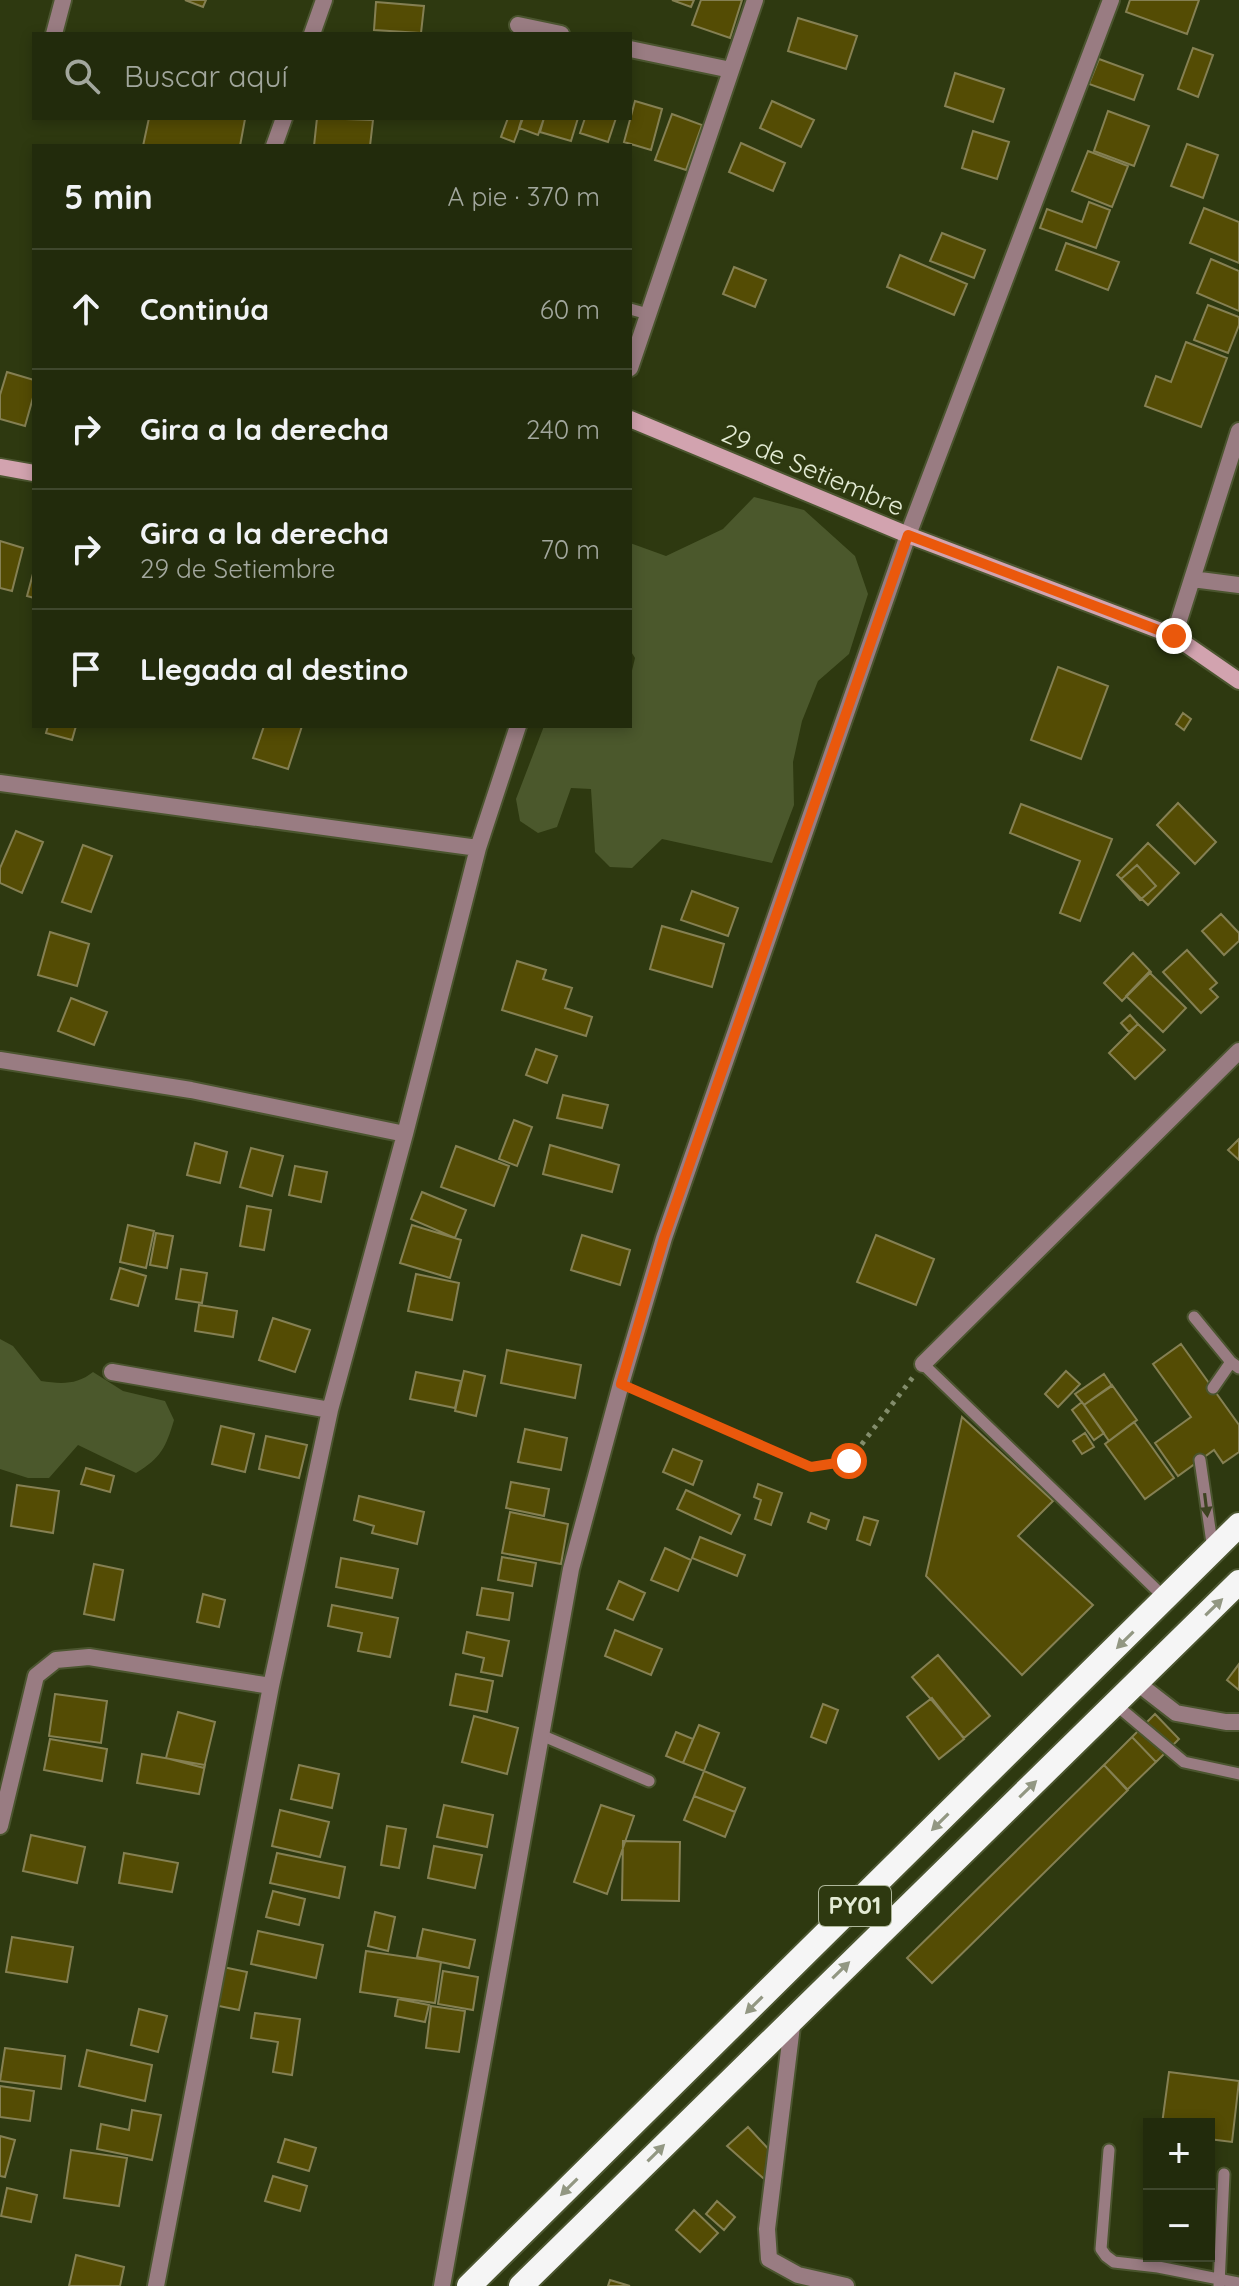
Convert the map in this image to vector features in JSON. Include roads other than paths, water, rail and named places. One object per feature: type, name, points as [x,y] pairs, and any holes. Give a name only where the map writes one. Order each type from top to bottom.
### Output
[{"type":"highway","name":"PY01","points":[[469,2286],[1239,1525]]},
{"type":"highway","name":"PY01","points":[[521,2286],[1239,1582]]},
{"type":"street","points":[[55,32],[63,0]]},
{"type":"street","points":[[313,32],[324,0]]},
{"type":"street","points":[[632,362],[755,0]]},
{"type":"street","points":[[442,2286],[571,1569],[621,1384],[669,1223],[908,535],[1111,0]]},
{"type":"street","points":[[518,25],[551,32]]},
{"type":"street","points":[[632,49],[731,70]]},
{"type":"street","points":[[275,144],[283,120]]},
{"type":"street","name":"29 de Setiembre","points":[[632,420],[908,535],[1174,636],[1239,681]]},
{"type":"street","points":[[1174,636],[1239,431]]},
{"type":"street","points":[[0,467],[32,473]]},
{"type":"street","points":[[1192,579],[1239,585]]},
{"type":"street","points":[[156,2286],[271,1686],[330,1410],[478,848],[517,728]]},
{"type":"street","points":[[0,783],[478,848]]},
{"type":"street","points":[[923,1364],[1239,1051]]},
{"type":"street","points":[[0,1060],[191,1090],[405,1134]]},
{"type":"street","points":[[112,1372],[330,1410]]},
{"type":"street","points":[[0,1826],[36,1676],[56,1660],[89,1657],[271,1686]]},
{"type":"street","points":[[1136,1682],[1176,1713],[1239,1722]]},
{"type":"street","points":[[793,2017],[767,2229],[769,2259],[798,2275],[846,2286]]},
{"type":"lane","points":[[632,310],[648,314]]},
{"type":"lane","points":[[1194,1317],[1235,1365],[1213,1388]]},
{"type":"lane","points":[[923,1364],[1166,1599]]},
{"type":"lane","points":[[1200,1460],[1214,1551]]},
{"type":"lane","points":[[1115,1704],[1184,1762],[1239,1774]]},
{"type":"lane","points":[[541,1735],[649,1781]]},
{"type":"lane","points":[[1109,2150],[1101,2249],[1114,2262],[1143,2262]]},
{"type":"lane","points":[[1219,2283],[1224,2174]]},
{"type":"lane","points":[[1158,2262],[1219,2283],[1239,2283]]}]
